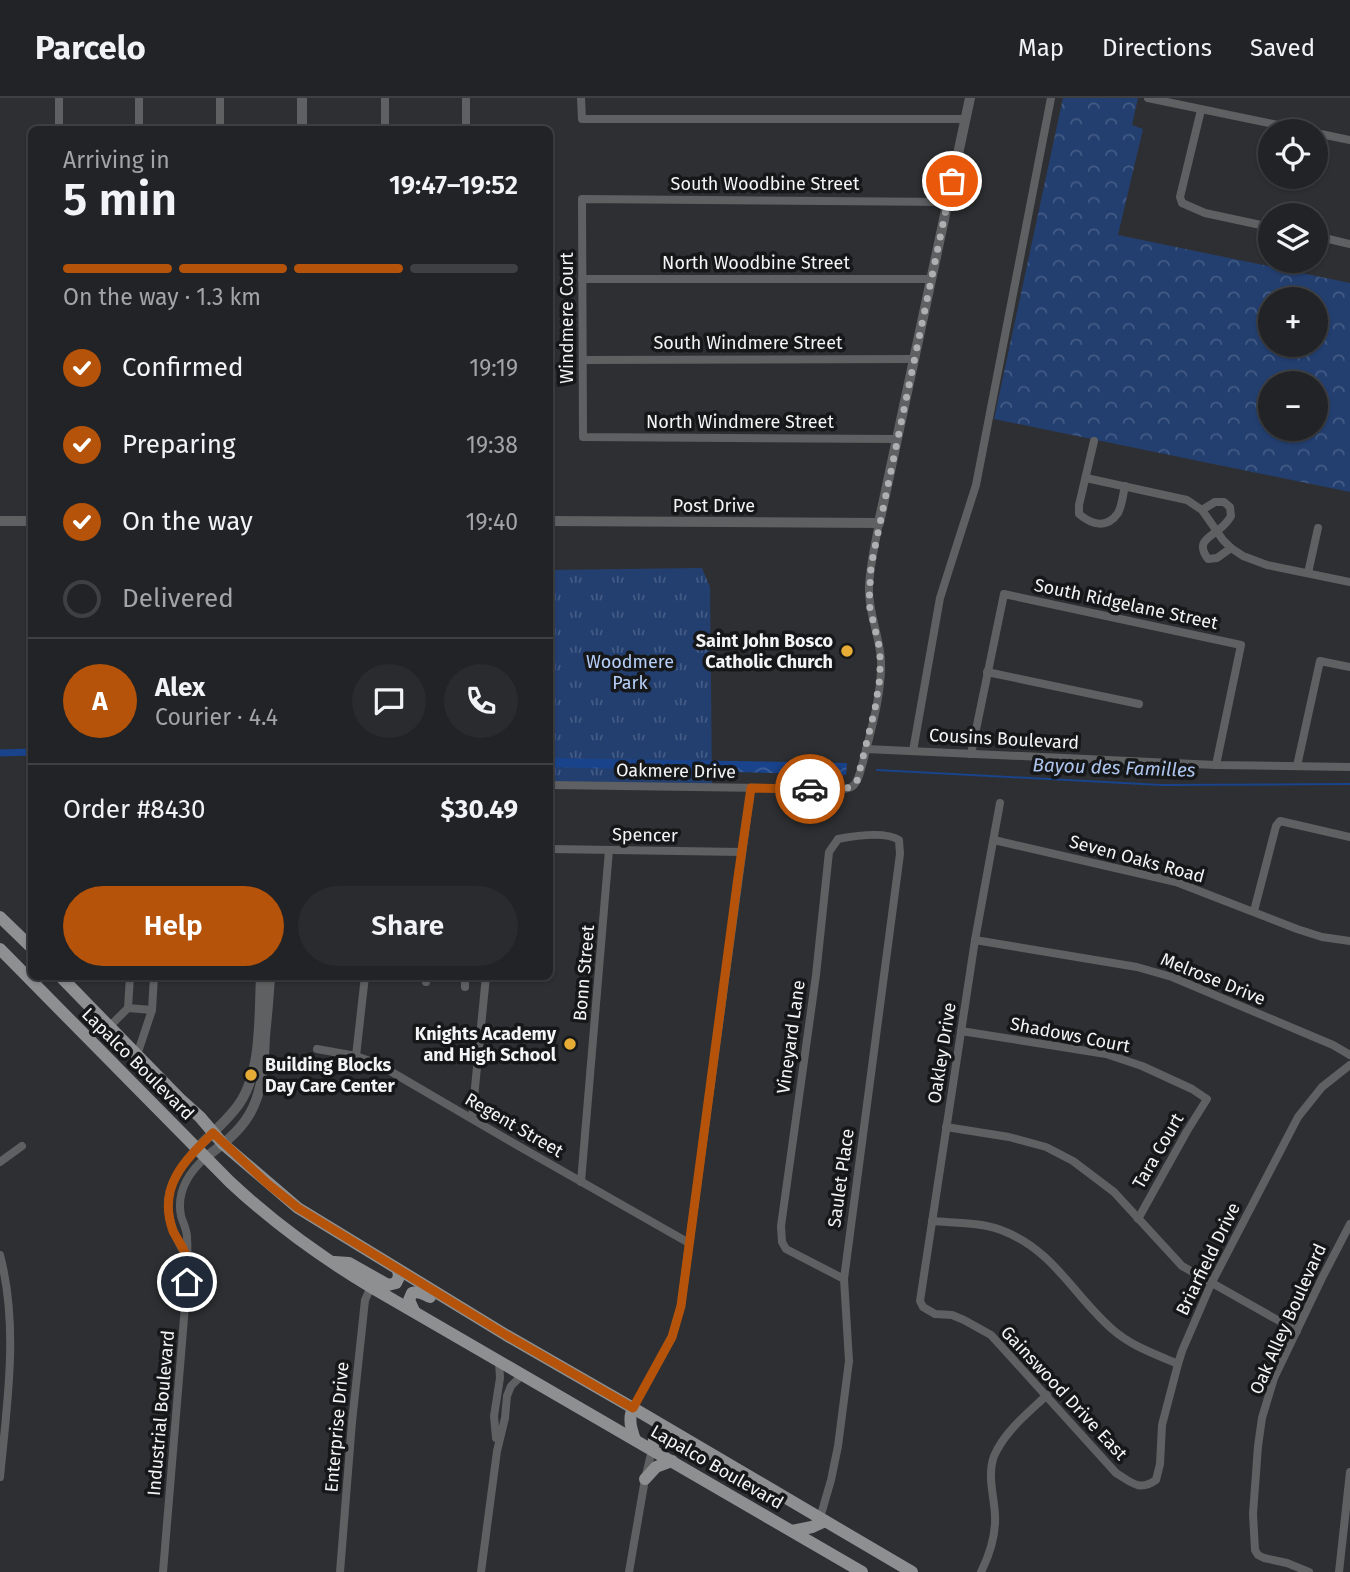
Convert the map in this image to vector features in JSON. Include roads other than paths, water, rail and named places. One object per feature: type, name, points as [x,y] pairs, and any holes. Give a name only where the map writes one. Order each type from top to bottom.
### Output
[{"type":"main road","points":[[0,917],[28,944]]},
{"type":"main road","points":[[2,951],[28,967]]},
{"type":"main road","name":"Lapalco Boulevard","points":[[2,951],[28,977]]},
{"type":"main road","name":"Lapalco Boulevard","points":[[31,980],[230,1182],[297,1239],[371,1287],[857,1569]]},
{"type":"main road","points":[[42,980],[63,1000],[71,996],[72,989]]},
{"type":"main road","name":"Lapalco Boulevard","points":[[64,980],[200,1117],[223,1144],[298,1208],[466,1311],[912,1572]]},
{"type":"main road","points":[[73,1022],[79,1013],[91,1014],[131,1057],[155,1074]]},
{"type":"main road","points":[[330,1262],[349,1263],[388,1286],[398,1280],[398,1270]]},
{"type":"main road","points":[[414,1311],[409,1300],[412,1293],[416,1292],[466,1311]]},
{"type":"main road","points":[[633,1408],[630,1416],[635,1440]]},
{"type":"main road","points":[[652,1450],[654,1440],[661,1434],[690,1450],[706,1451]]},
{"type":"main road","points":[[645,1479],[656,1467],[671,1461]]},
{"type":"main road","points":[[793,1502],[786,1527],[812,1527],[822,1519]]},
{"type":"main road","points":[[857,1569],[865,1544]]},
{"type":"street","points":[[59,98],[59,126]]},
{"type":"street","points":[[139,98],[139,126]]},
{"type":"street","points":[[220,98],[220,126]]},
{"type":"street","points":[[302,98],[302,126]]},
{"type":"street","points":[[385,98],[385,126]]},
{"type":"street","points":[[466,98],[466,126]]},
{"type":"street","points":[[581,98],[582,119],[966,119]]},
{"type":"street","name":"Oakmere Drive","points":[[553,785],[843,789],[849,788],[857,781],[875,709],[881,670],[869,590],[871,566],[970,98]]},
{"type":"street","points":[[913,751],[940,598],[976,485],[1051,98]]},
{"type":"street","points":[[1148,98],[1258,121]]},
{"type":"street","points":[[1200,110],[1180,197],[1182,203],[1205,214],[1258,225]]},
{"type":"street","points":[[1328,135],[1350,140]]},
{"type":"street","name":"South Woodbine Street","points":[[582,199],[948,202]]},
{"type":"street","name":"Windmere Court","points":[[582,199],[583,437]]},
{"type":"street","points":[[1328,239],[1350,244]]},
{"type":"street","name":"North Woodbine Street","points":[[582,279],[931,279]]},
{"type":"street","name":"South Windmere Street","points":[[583,360],[914,359]]},
{"type":"street","name":"North Windmere Street","points":[[583,437],[896,439]]},
{"type":"street","points":[[1094,441],[1079,514],[1092,524],[1108,523],[1118,514],[1125,486]]},
{"type":"street","points":[[1086,478],[1187,500],[1202,510],[1231,548],[1254,561],[1350,582]]},
{"type":"street","points":[[1202,510],[1215,502],[1224,502],[1230,507],[1231,516],[1224,525],[1207,537],[1203,545],[1203,552],[1208,559],[1217,558],[1231,548]]},
{"type":"street","name":"Post Drive","points":[[553,521],[879,523]]},
{"type":"street","points":[[0,522],[28,522]]},
{"type":"street","points":[[1308,573],[1318,528]]},
{"type":"street","name":"South Ridgelane Street","points":[[987,672],[1004,594],[1241,645],[1216,765]]},
{"type":"street","points":[[1297,766],[1320,661],[1350,667]]},
{"type":"street","points":[[971,754],[987,672],[1139,704]]},
{"type":"street","name":"Cousins Boulevard","points":[[866,749],[1216,765],[1350,767]]},
{"type":"street","points":[[633,1408],[672,1337],[681,1306],[751,788]]},
{"type":"street","name":"Oakley Drive","points":[[923,1307],[920,1301],[946,1128],[999,803]]},
{"type":"street","points":[[1254,911],[1276,826],[1280,821],[1350,837]]},
{"type":"street","name":"Saulet Place","points":[[822,1519],[838,1446],[849,1361],[844,1279],[900,854],[899,840],[893,837],[859,835],[838,839]]},
{"type":"street","name":"Vineyard Lane","points":[[838,839],[829,852],[816,975],[780,1226],[786,1249],[844,1279]]},
{"type":"street","name":"Seven Oaks Road","points":[[994,840],[1176,882],[1297,929],[1322,937],[1350,941]]},
{"type":"street","name":"Spencer","points":[[553,849],[741,852]]},
{"type":"street","name":"Bonn Street","points":[[581,1182],[610,850]]},
{"type":"street","name":"Melrose Drive","points":[[975,940],[1137,967],[1171,977],[1333,1045],[1350,1055]]},
{"type":"street","points":[[109,1027],[128,1007],[130,980]]},
{"type":"street","points":[[137,1055],[152,1010],[154,980]]},
{"type":"street","name":"Industrial Boulevard","points":[[202,1152],[213,1133],[238,1105],[250,1081],[255,1058],[261,980]]},
{"type":"street","name":"Industrial Boulevard","points":[[163,1572],[187,1282],[186,1256],[172,1226],[168,1201],[174,1177],[182,1165],[202,1152],[223,1144],[248,1116],[258,1093],[263,1066],[270,980]]},
{"type":"street","points":[[356,1056],[365,980]]},
{"type":"street","points":[[465,980],[465,987]]},
{"type":"street","points":[[472,1118],[486,980]]},
{"type":"street","points":[[128,1007],[152,1010]]},
{"type":"street","name":"Shadows Court","points":[[961,1031],[1116,1057],[1192,1088],[1207,1099]]},
{"type":"street","name":"Regent Street","points":[[317,1049],[356,1056],[378,1064],[690,1243]]},
{"type":"street","name":"Briarfield Drive","points":[[1144,1486],[1156,1480],[1158,1474],[1162,1425],[1178,1364],[1211,1284],[1298,1117],[1322,1087],[1350,1065]]},
{"type":"street","name":"Tara Court","points":[[1138,1219],[1207,1099]]},
{"type":"street","points":[[946,1128],[1009,1137],[1046,1147],[1073,1161],[1114,1192],[1182,1266],[1297,1331]]},
{"type":"street","points":[[0,1162],[22,1146]]},
{"type":"street","points":[[932,1221],[981,1226],[1016,1237],[1048,1259],[1090,1307],[1128,1343],[1178,1364]]},
{"type":"street","name":"Oak Alley Boulevard","points":[[1296,1570],[1287,1563],[1264,1558],[1255,1550],[1253,1514],[1262,1418],[1274,1378],[1350,1224]]},
{"type":"street","points":[[0,1255],[9,1298],[10,1367],[0,1477]]},
{"type":"street","name":"Enterprise Drive","points":[[341,1572],[360,1340],[365,1300],[371,1287]]},
{"type":"street","name":"Gainswood Drive East","points":[[923,1307],[935,1314],[952,1315],[991,1335],[1116,1473],[1134,1485],[1144,1486]]},
{"type":"street","points":[[497,1451],[494,1416],[500,1378],[499,1361]]},
{"type":"street","points":[[481,1572],[497,1451],[510,1386],[523,1374]]},
{"type":"street","points":[[981,1572],[988,1559],[995,1527],[991,1476],[995,1456],[1017,1423],[1047,1395]]},
{"type":"street","points":[[629,1572],[652,1450]]},
{"type":"street","points":[[1339,1572],[1350,1472]]},
{"type":"street","points":[[1296,1570],[1309,1572]]},
{"type":"water","points":[[553,758],[847,763],[846,775],[553,767]]},
{"type":"waterway","points":[[0,753],[28,752]]},
{"type":"waterway","name":"Bayou des Familles","points":[[877,770],[1161,785],[1350,784]]},
{"type":"place","name":"Saint John Bosco Catholic Church","points":[[847,651]]},
{"type":"place","name":"Knights Academy and High School","points":[[570,1044]]},
{"type":"place","name":"Building Blocks Day Care Center","points":[[251,1075]]},
{"type":"park label","name":"Woodmere Park","points":[[630,672]]}]
